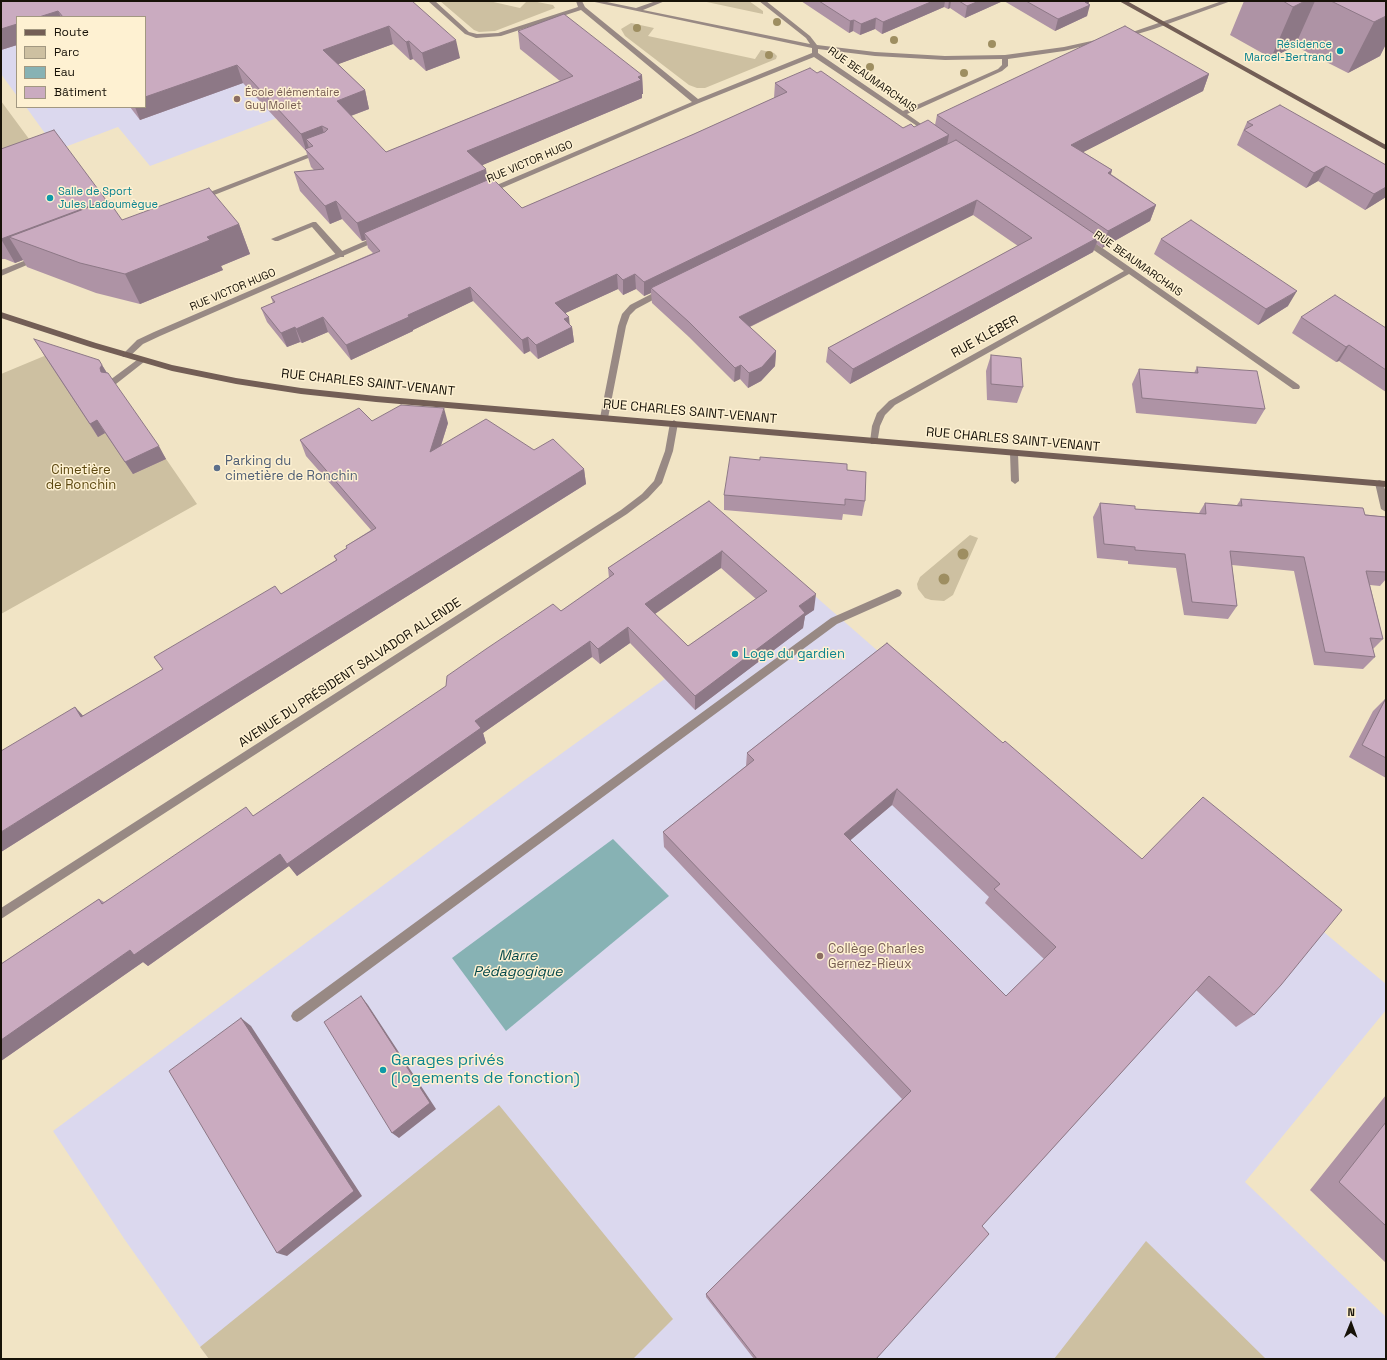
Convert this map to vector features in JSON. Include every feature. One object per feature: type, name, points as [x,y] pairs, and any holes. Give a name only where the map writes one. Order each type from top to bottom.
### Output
[{"type":"street","points":[[431,1],[467,33],[476,36],[498,35],[582,8]]},
{"type":"street","points":[[579,1],[582,8],[697,102]]},
{"type":"street","points":[[593,1],[816,51],[856,52],[923,57],[1005,57],[1064,49],[1102,41]]},
{"type":"street","points":[[636,10],[662,1]]},
{"type":"street","points":[[762,1],[808,37],[816,51]]},
{"type":"street","points":[[1122,1],[1386,148]]},
{"type":"street","points":[[1115,38],[1163,24],[1228,1]]},
{"type":"street","name":"RUE VICTOR HUGO","points":[[479,196],[816,51]]},
{"type":"street","name":"RUE BEAUMARCHAIS","points":[[816,51],[937,138]]},
{"type":"street","points":[[902,114],[1000,70],[1005,66],[1005,57]]},
{"type":"street","points":[[194,199],[328,148]]},
{"type":"street","points":[[275,239],[313,224],[341,255]]},
{"type":"street","name":"RUE BEAUMARCHAIS","points":[[1077,235],[1296,387]]},
{"type":"street","name":"RUE VICTOR HUGO","points":[[126,355],[140,342],[157,334],[384,236]]},
{"type":"street","points":[[1,273],[46,256]]},
{"type":"street","name":"RUE KLÉBER","points":[[874,442],[876,426],[881,413],[892,403],[1129,271]]},
{"type":"street","points":[[604,418],[622,326],[626,314],[633,307],[672,287]]},
{"type":"street","name":"RUE CHARLES SAINT-VENANT","points":[[1,316],[141,360],[172,368],[230,380],[301,391],[376,399],[674,423],[874,442],[1383,483]]},
{"type":"street","points":[[113,382],[141,360]]},
{"type":"street","name":"AVENUE DU PRÉSIDENT SALVADOR ALLENDE","points":[[1,914],[624,512],[645,496],[658,483],[669,451],[674,423]]},
{"type":"street","points":[[1014,453],[1015,480]]},
{"type":"street","points":[[1383,483],[1386,509]]},
{"type":"street","points":[[297,1016],[834,621],[897,593]]},
{"type":"shaded area","points":[[16,23],[16,95],[1,74],[1,28]]},
{"type":"shaded area","name":"École élémentaire Guy Mollet","points":[[146,58],[351,90],[150,166],[118,127],[57,150],[27,108],[146,108]]},
{"type":"shaded area","name":"Collège Charles Gernez-Rieux","points":[[799,582],[887,659],[1126,877],[1319,928],[1386,984],[1386,1010],[1245,1182],[1386,1317],[1386,1359],[209,1359],[125,1240],[53,1131],[522,782]]},
{"type":"green space","points":[[440,1],[489,1],[520,8],[527,1],[532,1],[553,5],[555,8],[495,31],[479,32],[474,30]]},
{"type":"green space","points":[[702,1],[749,1],[763,11],[763,14]]},
{"type":"green space","points":[[631,23],[654,28],[648,36],[755,59],[761,50],[774,53],[777,56],[776,59],[705,88],[697,88],[689,85],[625,36],[621,29]]},
{"type":"green space","points":[[1,101],[32,143],[1,154]]},
{"type":"green space","name":"Cimetière de Ronchin","points":[[49,354],[107,373],[197,504],[1,614],[1,374]]},
{"type":"green space","points":[[970,535],[978,538],[953,595],[944,601],[925,598],[918,589],[917,584],[920,577]]},
{"type":"green space","points":[[499,1105],[673,1319],[633,1359],[209,1359],[200,1347]]},
{"type":"green space","points":[[1146,1241],[1266,1359],[1054,1359]]},
{"type":"water","name":"Marre Pédagogique","points":[[613,839],[669,896],[506,1031],[452,958]]},
{"type":"building","points":[[1,1],[412,1],[456,40],[422,53],[409,41],[406,42],[389,26],[323,50],[365,90],[337,101],[386,152],[573,76],[518,31],[564,14],[642,75],[638,77],[641,80],[467,151],[486,169],[357,223],[336,201],[325,206],[294,172],[324,169],[305,149],[313,146],[306,139],[325,132],[328,129],[322,126],[301,134],[237,65],[146,97],[146,16],[62,16],[58,11],[42,16],[16,16],[16,24],[1,29]]},
{"type":"building","points":[[819,1],[933,1],[883,22],[876,18],[861,24],[854,20],[850,21]]},
{"type":"building","points":[[959,1],[979,1],[967,6]]},
{"type":"building","points":[[1026,1],[1087,1],[1085,2],[1090,5],[1058,19]]},
{"type":"building","points":[[1283,1],[1305,1],[1293,7]]},
{"type":"building","points":[[1331,1],[1386,1],[1386,16],[1374,22]]},
{"type":"building","points":[[1125,26],[1209,74],[1071,145],[1112,170],[1108,173],[1156,205],[1108,231],[937,115]]},
{"type":"building","points":[[810,68],[817,73],[821,71],[903,128],[911,124],[914,127],[928,120],[949,135],[644,282],[635,274],[623,280],[617,274],[555,303],[569,317],[564,319],[572,327],[536,345],[528,337],[522,340],[470,287],[408,315],[409,317],[346,345],[323,317],[296,329],[295,327],[281,333],[261,308],[275,302],[271,297],[380,251],[364,233],[492,178],[522,208],[787,92],[775,83]]},
{"type":"building","points":[[1280,105],[1386,165],[1386,187],[1374,194],[1326,166],[1314,173],[1244,130],[1253,125],[1247,122]]},
{"type":"building","name":"Salle de Sport Jules Ladoumègue","points":[[54,130],[106,200],[1,239],[1,149]]},
{"type":"building","points":[[956,140],[1099,237],[853,369],[828,348],[1032,238],[977,200],[739,317],[776,351],[762,367],[749,373],[741,365],[735,368],[689,322],[651,288]]},
{"type":"building","points":[[209,188],[239,224],[207,237],[210,240],[125,274],[80,263],[9,237],[108,200],[122,220]]},
{"type":"building","points":[[1191,220],[1297,291],[1266,309],[1161,239]]},
{"type":"building","points":[[1335,295],[1386,328],[1386,370],[1349,345],[1346,347],[1301,317]]},
{"type":"building","points":[[34,339],[99,360],[102,365],[100,368],[101,372],[108,373],[159,446],[125,462],[97,420],[90,424]]},
{"type":"building","points":[[991,355],[1021,358],[1023,387],[991,384]]},
{"type":"building","points":[[1197,367],[1257,371],[1265,409],[1142,398],[1139,369],[1198,373]]},
{"type":"building","points":[[401,405],[444,408],[430,452],[486,419],[534,450],[553,439],[584,469],[1,832],[1,751],[75,707],[81,717],[163,669],[154,657],[275,586],[281,594],[337,560],[334,556],[347,548],[346,546],[376,528],[300,440],[359,408],[372,421]]},
{"type":"building","points":[[730,457],[760,460],[760,457],[847,464],[847,470],[866,472],[865,501],[845,499],[845,505],[724,495]]},
{"type":"building","points":[[1241,499],[1363,508],[1365,515],[1386,517],[1386,572],[1366,571],[1383,639],[1370,638],[1375,657],[1325,652],[1304,557],[1230,551],[1237,606],[1192,602],[1185,554],[1135,550],[1135,547],[1104,544],[1100,503],[1135,506],[1135,509],[1206,514],[1205,503],[1242,506]]},
{"type":"building","points":[[709,501],[816,594],[799,606],[805,613],[695,696],[628,627],[598,649],[590,641],[475,721],[481,728],[287,864],[280,854],[134,955],[130,950],[1,1040],[1,964],[99,899],[102,904],[246,807],[253,816],[446,686],[447,676],[553,604],[561,611],[614,574],[608,568]],"holes":[[[722,551],[767,591],[688,646],[645,604]]]},
{"type":"building","points":[[887,643],[1003,743],[1005,741],[1142,859],[1203,797],[1342,910],[1281,985],[1254,1015],[1209,976],[982,1226],[989,1234],[876,1359],[757,1359],[706,1294],[911,1091],[663,832],[754,760],[747,753]],"holes":[[[897,789],[1000,884],[994,889],[1056,947],[1006,996],[844,834]]]},
{"type":"building","points":[[1386,698],[1386,758],[1362,745]]},
{"type":"building","name":"Garages privés (logements de fonction)","points":[[361,996],[430,1103],[392,1133],[324,1022]]},
{"type":"building","points":[[241,1018],[354,1191],[277,1253],[169,1071]]},
{"type":"building","points":[[1386,1122],[1386,1226],[1339,1182]]},
{"type":"place","name":"Résidence Marcel-Bertrand","points":[[1340,51]]},
{"type":"place","name":"École élémentaire Guy Mollet","points":[[237,99]]},
{"type":"place","name":"Salle de Sport Jules Ladoumègue","points":[[50,198]]},
{"type":"place","name":"Parking du cimetière de Ronchin","points":[[217,468]]},
{"type":"place","name":"Loge du gardien","points":[[735,654]]},
{"type":"place","name":"Collège Charles Gernez-Rieux","points":[[820,956]]},
{"type":"place","name":"Garages privés (logements de fonction)","points":[[383,1070]]}]
